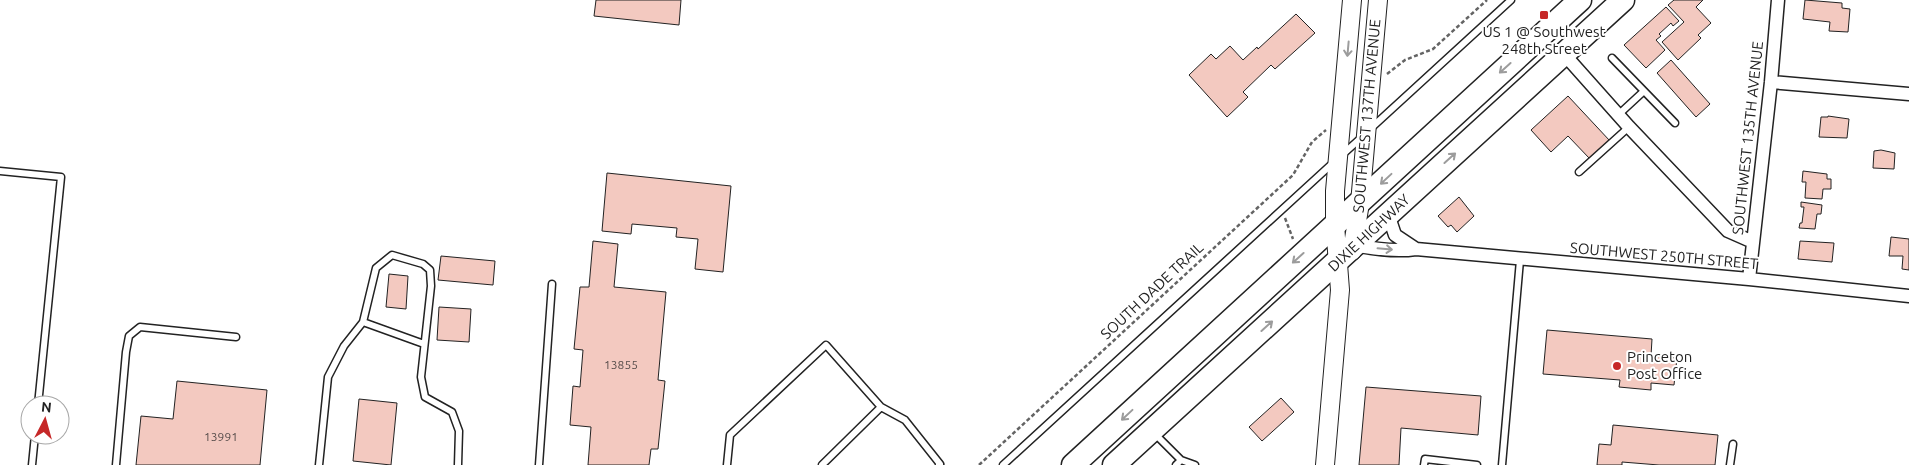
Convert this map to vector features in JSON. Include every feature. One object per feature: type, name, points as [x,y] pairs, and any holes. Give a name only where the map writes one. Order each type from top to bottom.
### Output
[{"type":"highway","name":"DIXIE HIGHWAY","points":[[1072,465],[1580,0]]},
{"type":"highway","name":"DIXIE HIGHWAY","points":[[1114,465],[1623,0]]},
{"type":"highway","points":[[1151,431],[1154,412],[1160,403],[1238,333],[1261,292]]},
{"type":"main road","name":"SOUTHWEST 137TH AVENUE","points":[[1340,290],[1336,262],[1335,191],[1352,0]]},
{"type":"main road","name":"SOUTHWEST 137TH AVENUE","points":[[1325,465],[1340,290],[1354,245],[1360,203],[1378,0]]},
{"type":"street","name":"SOUTHWEST 135TH AVENUE","points":[[1749,280],[1772,82],[1778,0]]},
{"type":"street","points":[[1564,54],[1629,128],[1728,231],[1753,242]]},
{"type":"street","points":[[1772,82],[1909,94]]},
{"type":"street","name":"SOUTHWEST 250TH STREET","points":[[1388,214],[1395,235],[1416,249]]},
{"type":"street","name":"SOUTHWEST 250TH STREET","points":[[1354,245],[1404,251],[1416,249],[1909,296]]},
{"type":"lane","points":[[1003,465],[1511,0]]},
{"type":"lane","points":[[1612,58],[1675,123]]},
{"type":"lane","points":[[1618,115],[1644,91]]},
{"type":"lane","points":[[1579,172],[1629,128]]},
{"type":"lane","points":[[0,171],[61,177],[39,395]]},
{"type":"lane","points":[[318,465],[328,377],[344,346],[364,322],[376,268],[392,254],[423,264],[430,270],[432,286],[421,377],[425,397],[452,412],[459,431],[458,465]]},
{"type":"lane","points":[[1502,465],[1520,260]]},
{"type":"lane","points":[[539,465],[552,284]]},
{"type":"lane","points":[[364,322],[424,344]]},
{"type":"lane","points":[[116,465],[129,336],[140,327],[236,337]]},
{"type":"lane","points":[[727,465],[730,435],[826,345],[881,407],[905,420],[939,465]]},
{"type":"lane","points":[[822,465],[881,407]]},
{"type":"lane","points":[[1151,431],[1178,463],[1195,465]]},
{"type":"lane","points":[[1730,465],[1732,444]]},
{"type":"lane","points":[[32,465],[34,445]]},
{"type":"lane","points":[[1424,465],[1425,459],[1477,465]]},
{"type":"path","points":[[1386,76],[1405,60],[1433,50],[1487,0]]},
{"type":"path","name":"SOUTH DADE TRAIL","points":[[980,465],[1293,175],[1312,142],[1330,126]]},
{"type":"path","points":[[1285,219],[1293,244]]},
{"type":"building","points":[[596,0],[681,0],[679,25],[594,16]]},
{"type":"building","points":[[1674,0],[1703,0],[1696,7],[1711,23],[1698,35],[1701,38],[1678,60],[1662,42],[1684,22],[1668,5]]},
{"type":"building","points":[[1805,0],[1842,3],[1842,8],[1850,9],[1848,32],[1829,31],[1830,22],[1803,19]]},
{"type":"building","points":[[1666,7],[1679,21],[1673,26],[1671,23],[1659,34],[1661,36],[1656,40],[1665,50],[1646,68],[1624,45]]},
{"type":"building","points":[[1296,14],[1315,33],[1275,69],[1271,65],[1243,92],[1248,97],[1227,117],[1189,75],[1211,54],[1216,59],[1230,46],[1243,60],[1257,47],[1258,49]]},
{"type":"building","points":[[1671,60],[1710,104],[1696,117],[1657,73]]},
{"type":"building","points":[[1568,96],[1610,141],[1590,159],[1568,136],[1551,152],[1531,130]]},
{"type":"building","points":[[1821,117],[1849,119],[1847,138],[1819,137]]},
{"type":"building","points":[[1881,150],[1895,153],[1894,169],[1873,168],[1874,151]]},
{"type":"building","points":[[1803,171],[1827,174],[1827,179],[1831,179],[1831,189],[1823,189],[1822,199],[1805,198],[1806,182],[1802,182]]},
{"type":"building","points":[[607,173],[731,186],[723,272],[695,269],[698,239],[676,237],[677,228],[632,224],[631,234],[602,231]]},
{"type":"building","points":[[1459,197],[1474,216],[1457,232],[1451,225],[1448,227],[1438,216]]},
{"type":"building","points":[[1801,202],[1822,205],[1821,214],[1817,214],[1815,229],[1799,228],[1800,223],[1802,223],[1804,207],[1801,207]]},
{"type":"building","points":[[1891,237],[1909,239],[1909,270],[1902,269],[1903,256],[1889,256]]},
{"type":"building","points":[[593,241],[618,244],[614,287],[666,292],[658,380],[665,381],[658,449],[651,449],[649,465],[588,465],[591,427],[570,425],[573,386],[580,387],[583,350],[574,349],[580,287],[589,287]]},
{"type":"building","points":[[1800,241],[1834,243],[1832,262],[1798,259]]},
{"type":"building","points":[[441,256],[495,261],[493,285],[438,280]]},
{"type":"building","points":[[389,274],[408,276],[406,309],[386,307]]},
{"type":"building","points":[[439,307],[471,309],[469,342],[437,340]]},
{"type":"building","points":[[1547,330],[1652,339],[1651,356],[1677,358],[1674,385],[1651,383],[1651,390],[1619,387],[1620,380],[1543,374]]},
{"type":"building","points":[[177,381],[267,390],[260,465],[136,465],[141,416],[173,419]]},
{"type":"building","points":[[1366,387],[1481,396],[1478,435],[1401,428],[1399,465],[1359,465]]},
{"type":"building","points":[[1281,398],[1294,412],[1262,441],[1249,427]]},
{"type":"building","points":[[359,399],[397,403],[391,465],[353,461]]},
{"type":"building","points":[[1613,425],[1718,435],[1715,465],[1659,465],[1622,462],[1622,465],[1597,465],[1599,444],[1611,445]]},
{"type":"place","name":"US 1 @ Southwest 248th Street","points":[[1544,15]]},
{"type":"place","name":"Princeton Post Office","points":[[1617,366]]}]
